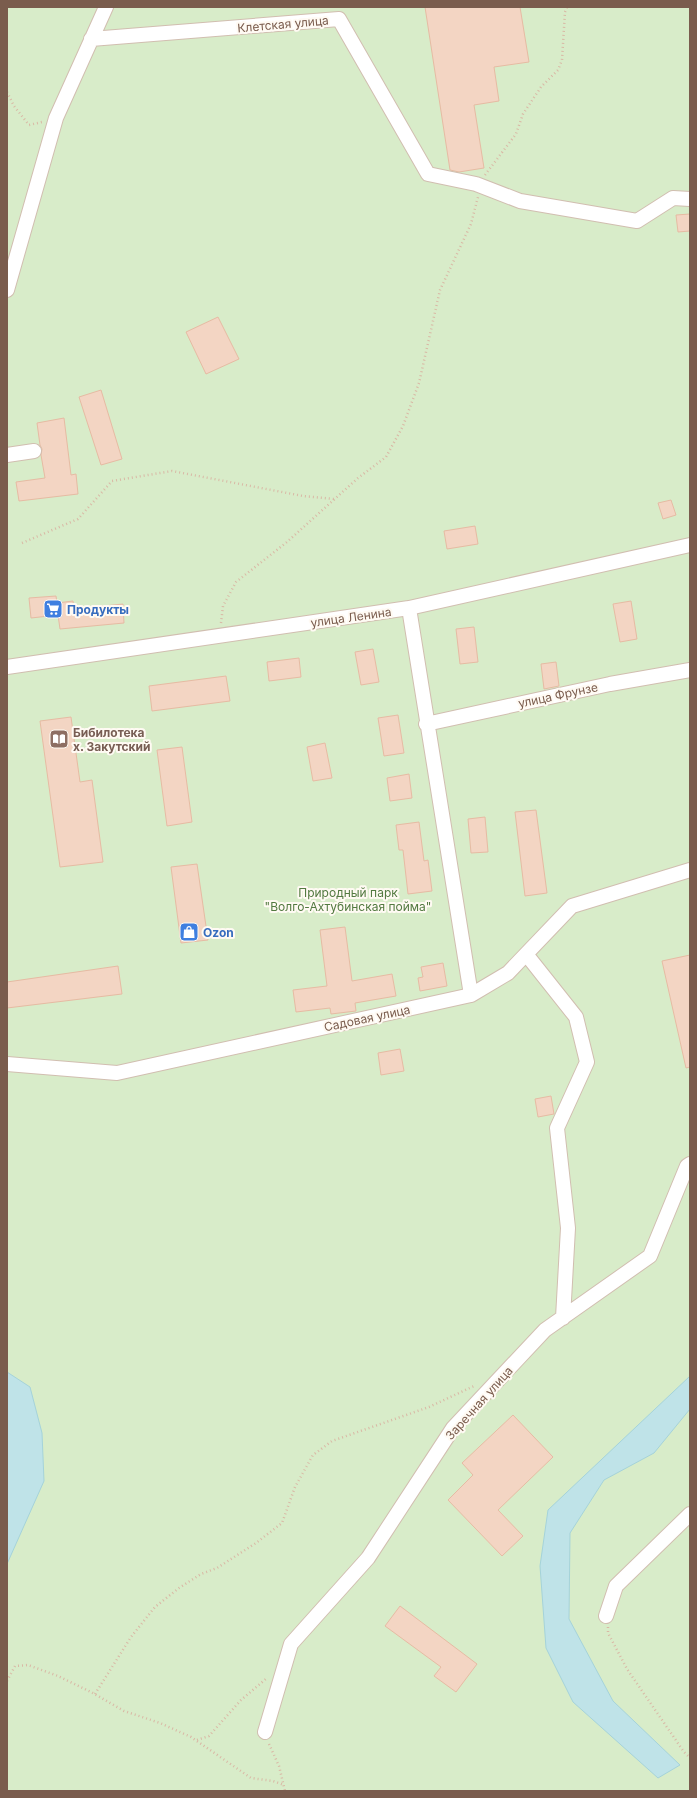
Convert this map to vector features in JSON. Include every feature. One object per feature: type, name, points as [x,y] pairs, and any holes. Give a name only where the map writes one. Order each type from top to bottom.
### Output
[{"type":"street","points":[[7,290],[56,118],[106,7]]},
{"type":"street","name":"Клетская улица","points":[[91,39],[339,19],[428,174],[478,186]]},
{"type":"street","points":[[478,186],[520,201],[637,221],[673,198],[690,199]]},
{"type":"street","points":[[7,455],[34,452]]},
{"type":"street","name":"улица Ленина","points":[[7,668],[409,608],[690,544]]},
{"type":"street","points":[[409,608],[426,724],[471,995]]},
{"type":"street","name":"улица Фрунзе","points":[[426,724],[610,684],[690,670]]},
{"type":"street","name":"Садовая улица","points":[[7,1064],[117,1073],[471,995],[508,973],[572,906],[690,870]]},
{"type":"street","points":[[526,954],[576,1017],[587,1062],[557,1128],[568,1228],[563,1318]]},
{"type":"street","name":"Заречная улица","points":[[265,1732],[291,1644],[368,1558],[453,1428],[545,1330],[650,1256],[687,1166],[690,1164]]},
{"type":"street","points":[[606,1616],[616,1586],[690,1514]]},
{"type":"path","points":[[220,636],[223,606],[236,582],[287,542],[334,499],[386,457],[403,426],[419,383],[440,290],[471,224],[478,186],[516,134],[523,114],[542,87],[558,70],[562,60],[565,12],[567,7]]},
{"type":"path","points":[[7,92],[14,106],[29,126],[56,118]]},
{"type":"path","points":[[22,543],[78,518],[112,480],[172,471],[303,496],[334,499]]},
{"type":"path","points":[[95,1694],[131,1637],[155,1606],[201,1574],[217,1568],[256,1543],[282,1523],[295,1487],[313,1455],[332,1441],[429,1407],[476,1384]]},
{"type":"path","points":[[606,1616],[608,1633],[627,1669],[684,1752],[690,1758]]},
{"type":"path","points":[[7,1680],[15,1666],[28,1665],[58,1676],[95,1694],[124,1711],[160,1723],[196,1740],[251,1778],[273,1781],[284,1785]]},
{"type":"path","points":[[196,1740],[209,1736],[241,1700],[270,1675]]},
{"type":"path","points":[[265,1732],[279,1766],[285,1791]]},
{"type":"green space","name":"Природный парк \"Волго-Ахтубинская пойма\"","points":[[7,7],[690,7],[690,1791],[7,1791]]},
{"type":"water","points":[[7,1372],[30,1387],[42,1433],[44,1481],[7,1564]]},
{"type":"water","points":[[690,1376],[690,1409],[654,1453],[604,1480],[570,1533],[569,1619],[613,1701],[680,1765],[658,1778],[573,1702],[546,1648],[540,1566],[548,1510]]},
{"type":"building","points":[[425,7],[520,7],[529,62],[494,67],[499,101],[474,105],[484,168],[459,172],[450,170]]},
{"type":"building","points":[[690,214],[690,231],[678,232],[676,215]]},
{"type":"building","points":[[218,317],[239,359],[206,374],[186,332]]},
{"type":"building","points":[[101,390],[122,459],[101,465],[79,397]]},
{"type":"building","points":[[64,418],[71,475],[76,474],[78,494],[19,501],[16,482],[45,478],[41,455],[42,449],[40,445],[37,423]]},
{"type":"building","points":[[671,500],[676,515],[663,519],[658,503]]},
{"type":"building","points":[[475,526],[478,544],[447,549],[444,531]]},
{"type":"building","points":[[56,596],[57,603],[73,601],[74,609],[123,604],[124,623],[60,629],[58,615],[31,618],[29,598]]},
{"type":"building","points":[[631,601],[637,639],[620,642],[613,604]]},
{"type":"building","points":[[474,627],[478,662],[460,664],[456,629]]},
{"type":"building","points":[[373,649],[379,682],[361,685],[355,652]]},
{"type":"building","points":[[299,658],[301,677],[269,681],[267,662]]},
{"type":"building","points":[[556,662],[559,686],[544,689],[541,664]]},
{"type":"building","points":[[226,676],[230,701],[152,711],[149,686]]},
{"type":"building","points":[[398,715],[404,753],[384,756],[378,718]]},
{"type":"building","points":[[71,717],[80,782],[92,780],[103,862],[60,867],[40,721]]},
{"type":"building","points":[[325,743],[332,778],[313,781],[307,747]]},
{"type":"building","points":[[182,747],[192,822],[167,826],[157,750]]},
{"type":"building","points":[[409,774],[412,798],[390,801],[387,778]]},
{"type":"building","points":[[536,810],[547,893],[525,896],[515,812]]},
{"type":"building","points":[[485,817],[488,852],[471,853],[468,819]]},
{"type":"building","points":[[419,822],[424,861],[428,860],[432,891],[408,894],[403,850],[399,850],[396,825]]},
{"type":"building","points":[[197,864],[208,940],[181,943],[171,867]]},
{"type":"building","points":[[345,927],[352,981],[392,974],[396,996],[355,1003],[356,1011],[331,1014],[330,1008],[296,1012],[293,990],[327,986],[320,930]]},
{"type":"building","points":[[690,955],[690,1067],[686,1068],[662,961]]},
{"type":"building","points":[[443,963],[447,986],[420,991],[418,978],[423,977],[421,967]]},
{"type":"building","points":[[118,966],[122,994],[7,1008],[7,982]]},
{"type":"building","points":[[400,1049],[404,1071],[381,1075],[378,1053]]},
{"type":"building","points":[[551,1096],[554,1114],[538,1117],[535,1099]]},
{"type":"building","points":[[513,1415],[553,1457],[498,1510],[523,1536],[502,1556],[448,1500],[473,1475],[462,1463]]},
{"type":"building","points":[[400,1606],[477,1664],[456,1692],[434,1676],[441,1667],[385,1626]]},
{"type":"place","name":"Продукты","points":[[53,609]]},
{"type":"place","name":"Бибилотека х. Закутский","points":[[59,739]]},
{"type":"place","name":"Ozon","points":[[189,932]]}]
